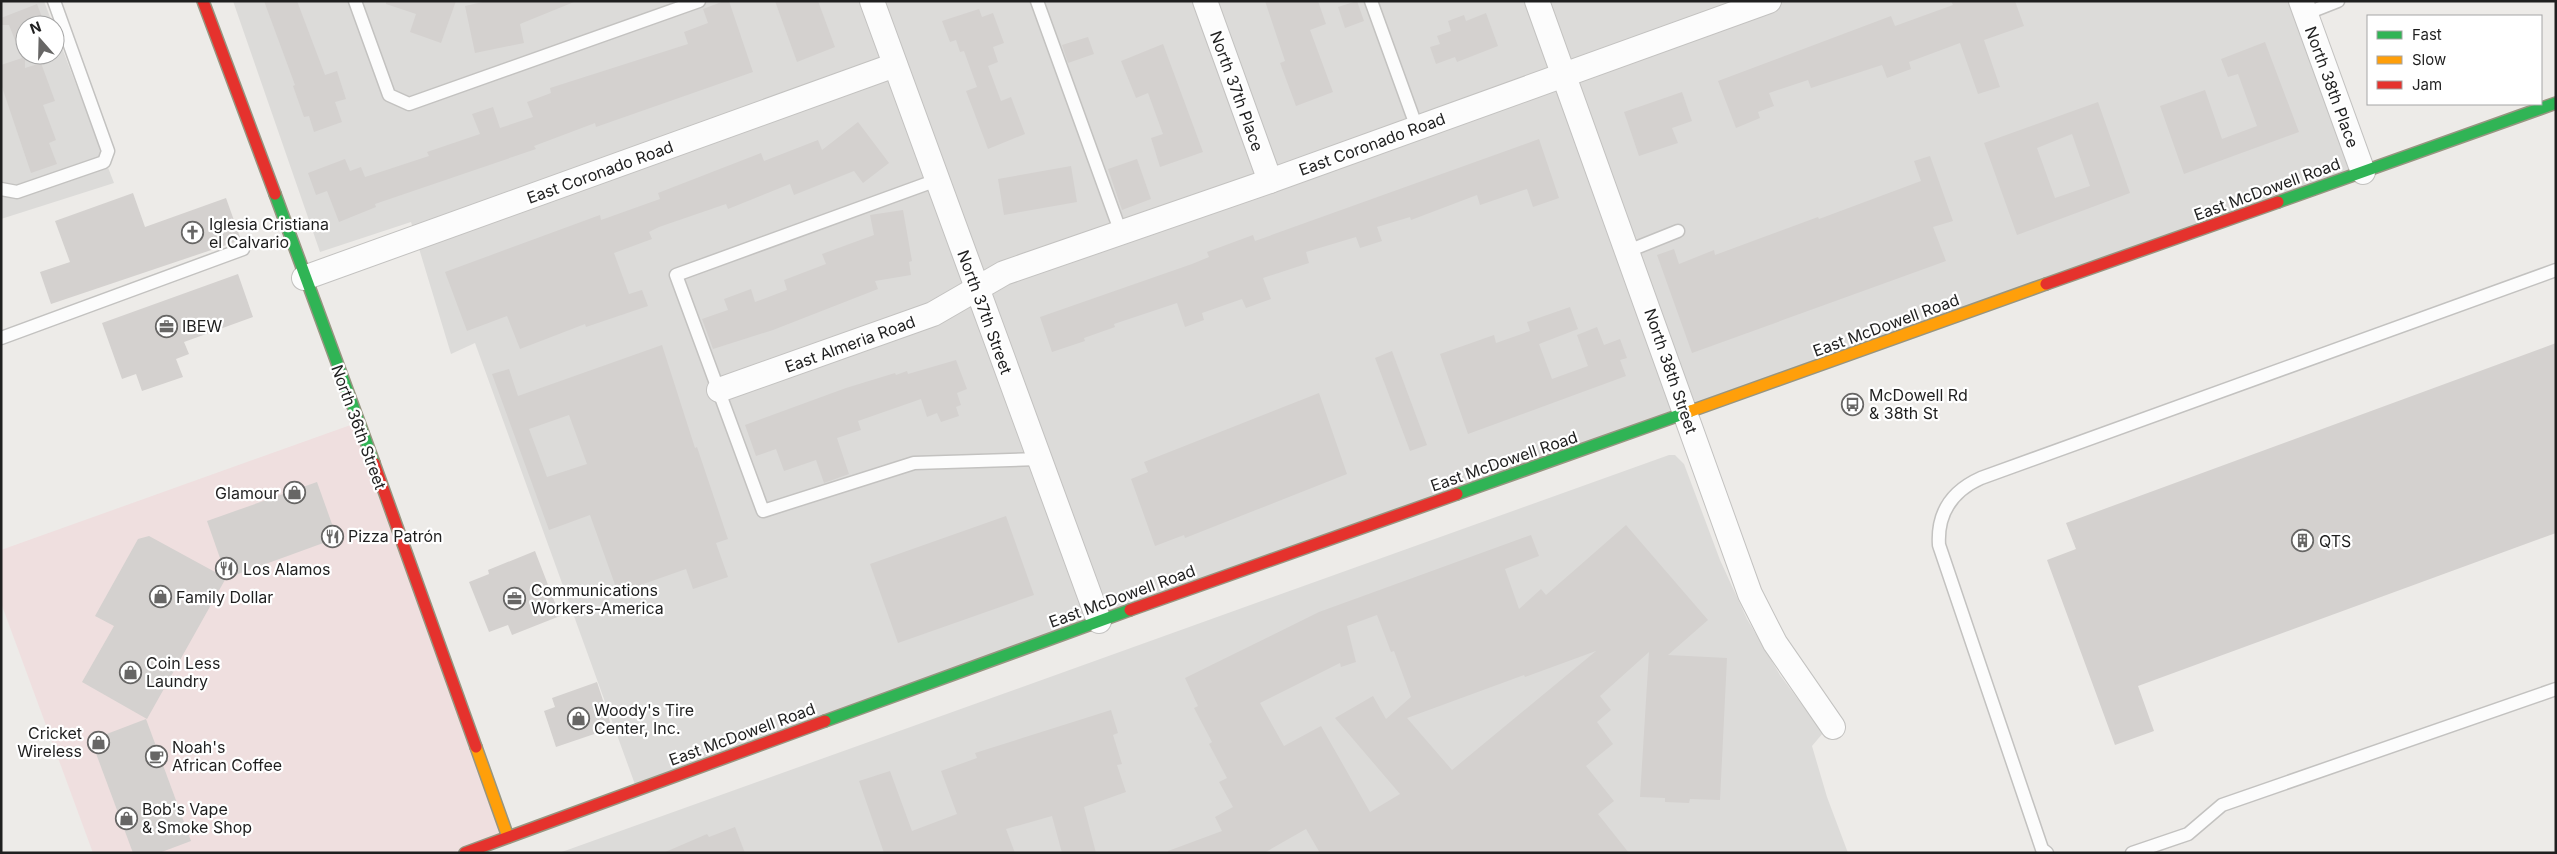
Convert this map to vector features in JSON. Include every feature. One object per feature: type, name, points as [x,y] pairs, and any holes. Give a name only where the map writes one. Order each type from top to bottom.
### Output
[{"type":"main road","name":"North 36th Street","points":[[203,1],[304,278],[366,441],[511,845]]},
{"type":"main road","name":"East McDowell Road","points":[[465,853],[511,845],[1099,621],[1686,414],[2556,103]]},
{"type":"street","name":"North 37th Street","points":[[872,1],[1038,459],[1099,621]]},
{"type":"street","name":"North 37th Place","points":[[1205,1],[1270,181]]},
{"type":"street","name":"North 38th Street","points":[[1536,1],[1628,251],[1750,594],[1783,656],[1834,727]]},
{"type":"street","name":"East Coronado Road","points":[[976,289],[1004,273],[1270,181],[1769,1]]},
{"type":"street","name":"North 38th Place","points":[[2303,7],[2363,172]]},
{"type":"street","name":"East Coronado Road","points":[[304,278],[895,65]]},
{"type":"street","name":"East Almeria Road","points":[[719,390],[933,314],[976,289]]},
{"type":"lane","points":[[1,189],[17,192],[104,162],[108,151],[54,1]]},
{"type":"lane","points":[[355,1],[389,95],[409,104],[699,1]]},
{"type":"lane","points":[[1037,1],[1120,233]]},
{"type":"lane","points":[[1371,1],[1417,128]]},
{"type":"lane","points":[[2303,7],[2338,1]]},
{"type":"lane","points":[[937,180],[676,275],[764,511],[914,463],[1038,459]]},
{"type":"lane","points":[[1628,251],[1678,232]]},
{"type":"lane","points":[[1,338],[243,249]]},
{"type":"lane","points":[[2047,853],[2042,849],[1939,545],[1938,529],[1944,511],[1955,494],[1981,478],[2556,270]]},
{"type":"lane","points":[[2132,853],[2188,834],[2222,805],[2556,690]]},
{"type":"shaded area","points":[[1,1],[44,1],[49,15],[15,15],[15,65],[65,65],[65,56],[114,183],[1,219]]},
{"type":"shaded area","points":[[233,1],[2301,1],[2363,172],[637,790],[475,343],[451,354],[411,222],[320,252]]},
{"type":"shaded area","points":[[359,422],[508,837],[465,853],[93,853],[1,603],[1,550]]},
{"type":"shaded area","points":[[1669,455],[1675,455],[1684,464],[1720,560],[1747,619],[1780,675],[1823,733],[1812,746],[1827,797],[1848,853],[559,853]]},
{"type":"building","points":[[264,1],[297,1],[325,75],[337,71],[346,99],[335,102],[342,122],[314,132],[309,116],[304,117],[293,86],[295,85]]},
{"type":"building","points":[[386,1],[456,1],[441,43],[410,32],[416,14],[386,4]]},
{"type":"building","points":[[487,1],[574,2],[520,24],[524,43],[475,53],[465,6]]},
{"type":"building","points":[[729,1],[753,72],[596,127],[595,123],[534,146],[536,149],[375,204],[376,207],[339,222],[327,191],[316,195],[308,173],[345,159],[350,171],[361,167],[365,177],[429,156],[427,152],[480,134],[472,114],[493,107],[500,128],[533,117],[527,102],[551,93],[550,88],[688,44],[684,32],[708,23],[703,9]]},
{"type":"building","points":[[775,1],[818,1],[835,47],[797,62]]},
{"type":"building","points":[[1265,1],[1318,1],[1326,24],[1310,30],[1333,92],[1296,106],[1280,63],[1285,61]]},
{"type":"building","points":[[1357,1],[1364,21],[1345,28],[1338,7]]},
{"type":"building","points":[[1951,1],[2015,1],[2024,26],[1984,40],[2000,87],[1978,94],[1960,43],[1909,62],[1911,69],[1887,78],[1882,65],[1811,88],[1808,80],[1769,93],[1774,106],[1758,112],[1760,118],[1736,128],[1718,81],[1891,16],[1895,26],[1953,5]]},
{"type":"building","points":[[37,4],[41,15],[15,15],[15,40],[9,25],[1,25],[1,18]]},
{"type":"building","points":[[979,9],[982,17],[993,13],[1004,43],[993,47],[998,62],[988,66],[1001,101],[1011,97],[1025,134],[988,149],[966,91],[977,87],[964,51],[960,52],[956,40],[950,42],[942,21]]},
{"type":"building","points":[[1486,13],[1498,46],[1457,62],[1455,57],[1436,64],[1430,47],[1440,44],[1437,36],[1451,31],[1448,21],[1464,15],[1466,21]]},
{"type":"building","points":[[1088,37],[1094,54],[1068,63],[1062,45]]},
{"type":"building","points":[[2265,42],[2299,132],[2184,174],[2160,106],[2205,90],[2222,139],[2257,126],[2238,74],[2228,77],[2221,59]]},
{"type":"building","points":[[1163,44],[1203,152],[1160,167],[1151,138],[1163,134],[1148,93],[1136,98],[1121,61]]},
{"type":"building","points":[[15,60],[15,65],[25,65],[25,68],[42,65],[55,101],[43,105],[56,140],[49,143],[57,164],[31,173],[1,84],[1,65]]},
{"type":"building","points":[[1682,92],[1692,121],[1672,128],[1678,143],[1639,156],[1624,112]]},
{"type":"building","points":[[2098,102],[2130,193],[2017,235],[1984,143]],"holes":[[[2072,134],[2090,186],[2055,198],[2037,148]]]},
{"type":"building","points":[[858,122],[889,163],[863,183],[854,171],[794,195],[790,184],[728,209],[726,204],[659,227],[649,232],[652,239],[614,253],[629,294],[642,290],[648,306],[586,327],[585,324],[520,349],[507,316],[467,331],[445,272],[600,215],[601,220],[660,199],[658,193],[761,153],[764,161],[818,140],[822,150]]},
{"type":"building","points":[[1539,139],[1559,198],[1533,207],[1527,189],[1480,205],[1477,195],[1411,220],[1410,217],[1377,227],[1382,241],[1360,248],[1356,237],[1306,252],[1309,263],[1263,278],[1271,299],[1246,308],[1242,299],[1202,313],[1204,320],[1185,327],[1177,303],[1114,324],[1115,327],[1084,338],[1085,341],[1052,352],[1040,317],[1192,264],[1209,257],[1207,252],[1253,235],[1255,241]]},
{"type":"building","points":[[1930,156],[1953,221],[1933,227],[1946,261],[1692,353],[1657,255],[1674,249],[1679,264],[1714,250],[1715,255],[1818,217],[1819,219],[1921,181],[1914,161]]},
{"type":"building","points":[[1137,159],[1151,199],[1122,210],[1108,169]]},
{"type":"building","points":[[1071,166],[1077,202],[1004,215],[998,179]]},
{"type":"building","points":[[133,193],[145,227],[226,198],[241,240],[51,304],[40,272],[70,262],[55,221]]},
{"type":"building","points":[[903,210],[912,261],[909,262],[911,275],[875,281],[878,289],[773,330],[713,349],[702,319],[728,310],[724,299],[751,289],[755,302],[787,290],[784,280],[826,264],[822,254],[874,235],[870,215]]},
{"type":"building","name":"IBEW","points":[[238,274],[253,317],[184,342],[189,354],[176,359],[183,377],[142,391],[136,374],[122,379],[102,323]]},
{"type":"building","points":[[1570,307],[1578,329],[1539,344],[1552,379],[1588,366],[1577,335],[1597,327],[1604,345],[1620,339],[1627,358],[1620,360],[1626,376],[1468,434],[1440,354],[1494,335],[1496,343],[1530,331],[1527,322]]},
{"type":"building","name":"QTS","points":[[2556,343],[2556,533],[2138,686],[2154,731],[2115,745],[2047,560],[2076,549],[2066,523]]},
{"type":"building","points":[[662,345],[695,448],[697,447],[728,539],[716,543],[728,577],[693,589],[686,569],[618,593],[590,515],[549,530],[492,374],[509,369],[518,396]],"holes":[[[569,415],[587,464],[547,477],[529,429]]]},
{"type":"building","points":[[1392,351],[1427,445],[1410,451],[1375,358]]},
{"type":"building","points":[[956,360],[967,389],[957,393],[961,405],[956,407],[959,416],[941,422],[937,413],[927,417],[921,399],[858,421],[861,430],[837,438],[849,474],[824,483],[816,460],[784,471],[776,449],[756,456],[745,425],[846,388],[895,373],[896,375],[907,371],[908,374]]},
{"type":"building","points":[[1319,393],[1347,474],[1185,538],[1184,535],[1155,546],[1131,479],[1148,472],[1144,462]]},
{"type":"building","points":[[317,482],[337,538],[227,578],[207,521]]},
{"type":"building","points":[[1006,516],[1034,595],[898,643],[870,564]]},
{"type":"building","points":[[1626,525],[1708,620],[1668,655],[1727,658],[1720,800],[1690,799],[1689,803],[1665,802],[1665,798],[1640,797],[1649,652],[1600,696],[1611,710],[1597,722],[1613,744],[1586,766],[1614,801],[1598,814],[1629,853],[1320,853],[1306,829],[1264,853],[1168,853],[1168,851],[1222,831],[1215,817],[1233,807],[1219,782],[1227,778],[1209,744],[1212,742],[1194,708],[1198,706],[1185,678],[1319,612],[1531,535],[1539,556],[1505,569],[1519,609],[1541,589],[1546,595]],"holes":[[[1377,615],[1391,652],[1394,651],[1411,697],[1386,719],[1373,696],[1335,718],[1400,794],[1370,812],[1321,726],[1284,746],[1260,703],[1340,663],[1341,667],[1356,662],[1347,626]],[[1596,651],[1452,770],[1407,718],[1524,675],[1525,677]]]},
{"type":"building","name":"Family Dollar","points":[[149,536],[226,578],[147,719],[82,682],[114,626],[95,616],[138,539]]},
{"type":"building","name":"Communications Workers-America","points":[[535,551],[560,616],[512,635],[508,625],[489,632],[469,582],[489,574],[488,570]]},
{"type":"building","name":"Woody's Tire Center, Inc.","points":[[597,682],[612,728],[556,747],[544,711],[555,707],[552,698]]},
{"type":"building","points":[[1111,710],[1118,733],[1113,735],[1122,764],[1117,765],[1126,792],[1084,807],[1096,853],[1062,853],[1052,816],[1006,829],[1015,853],[884,853],[859,781],[890,771],[912,831],[957,814],[941,771],[977,758],[975,753]]},
{"type":"building","points":[[146,719],[191,841],[159,853],[133,853],[91,740]]},
{"type":"building","points":[[735,827],[745,853],[663,853],[707,834],[709,837]]},
{"type":"traffic: fast","points":[[2278,202],[2556,103]]},
{"type":"traffic: fast","points":[[275,194],[374,463]]},
{"type":"traffic: fast","points":[[1457,494],[1691,411]]},
{"type":"traffic: fast","points":[[825,721],[1130,610]]},
{"type":"traffic: slow","points":[[1691,411],[2046,284]]},
{"type":"traffic: slow","points":[[476,747],[508,837]]},
{"type":"traffic: jam","points":[[203,1],[275,194]]},
{"type":"traffic: jam","points":[[2046,284],[2278,202]]},
{"type":"traffic: jam","points":[[374,463],[476,747]]},
{"type":"traffic: jam","points":[[1130,610],[1457,494]]},
{"type":"traffic: jam","points":[[465,853],[825,721]]},
{"type":"place","name":"Iglesia Cristiana el Calvario","points":[[193,233]]},
{"type":"place","name":"IBEW","points":[[166,326]]},
{"type":"place","name":"McDowell Rd & 38th St","points":[[1853,404]]},
{"type":"place","name":"Glamour","points":[[295,493]]},
{"type":"place","name":"Pizza Patrón","points":[[332,536]]},
{"type":"place","name":"QTS","points":[[2303,541]]},
{"type":"place","name":"Los Alamos","points":[[227,569]]},
{"type":"place","name":"Family Dollar","points":[[160,597]]},
{"type":"place","name":"Communications Workers-America","points":[[515,599]]},
{"type":"place","name":"Coin Less Laundry","points":[[130,672]]},
{"type":"place","name":"Woody's Tire Center, Inc.","points":[[578,719]]},
{"type":"place","name":"Cricket Wireless","points":[[98,742]]},
{"type":"place","name":"Noah's African Coffee","points":[[156,756]]},
{"type":"place","name":"Bob's Vape & Smoke Shop","points":[[126,818]]}]
